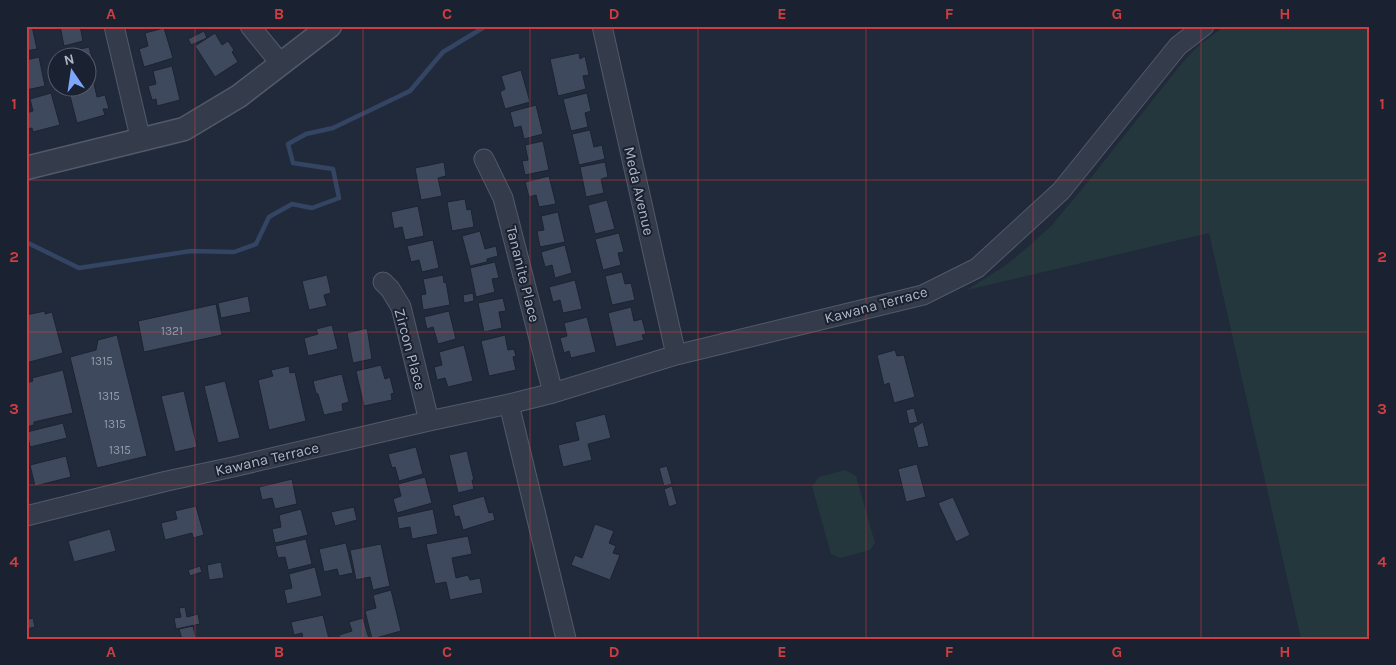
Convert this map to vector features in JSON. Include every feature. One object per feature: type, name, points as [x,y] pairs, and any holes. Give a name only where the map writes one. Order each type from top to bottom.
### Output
[{"type":"street","points":[[114,26],[141,141]]},
{"type":"street","points":[[250,26],[281,64]]},
{"type":"street","points":[[26,168],[184,129],[239,96],[330,26]]},
{"type":"street","name":"Meda Avenue","points":[[602,26],[676,355]]},
{"type":"street","name":"Kawana Terrace","points":[[26,516],[167,481],[509,404],[552,393],[676,355],[923,295],[977,268],[1062,191],[1178,46],[1204,26]]},
{"type":"street","name":"Tananite Place","points":[[484,159],[503,198],[552,393]]},
{"type":"street","name":"Zircon Place","points":[[383,282],[390,289],[401,307],[429,421]]},
{"type":"street","points":[[509,404],[566,639]]},
{"type":"green space","points":[[1225,26],[1370,26],[1370,639],[1301,639],[1209,233],[967,290],[1006,265],[1051,226],[1182,63],[1199,45]]},
{"type":"green space","points":[[845,470],[856,476],[875,543],[870,550],[840,558],[831,554],[812,486],[819,477]]},
{"type":"building","points":[[26,26],[32,26],[37,49],[26,51]]},
{"type":"building","points":[[60,26],[80,26],[83,41],[64,46]]},
{"type":"building","points":[[164,28],[173,58],[144,67],[139,49],[148,46],[145,33]]},
{"type":"building","points":[[204,31],[207,38],[191,45],[188,39]]},
{"type":"building","points":[[215,33],[222,45],[228,41],[234,50],[232,52],[238,62],[215,77],[195,46]]},
{"type":"building","points":[[579,53],[580,59],[585,56],[589,75],[583,76],[586,89],[558,96],[550,59]]},
{"type":"building","points":[[39,57],[45,86],[26,90],[26,60]]},
{"type":"building","points":[[172,66],[180,100],[157,106],[156,99],[152,100],[148,86],[156,84],[153,71]]},
{"type":"building","points":[[521,70],[530,102],[505,109],[500,92],[505,89],[501,76]]},
{"type":"building","points":[[587,93],[591,111],[585,113],[588,127],[571,131],[563,99]]},
{"type":"building","points":[[48,94],[48,98],[52,98],[60,125],[33,132],[32,128],[27,129],[26,113],[33,111],[30,99]]},
{"type":"building","points":[[105,95],[109,109],[103,109],[105,115],[77,123],[71,98],[98,98]]},
{"type":"building","points":[[536,105],[543,134],[524,139],[521,126],[514,128],[510,112]]},
{"type":"building","points":[[590,130],[594,147],[602,145],[605,159],[579,165],[572,134]]},
{"type":"building","points":[[543,141],[549,170],[525,175],[522,161],[528,160],[525,145]]},
{"type":"building","points":[[444,162],[446,176],[438,178],[442,196],[421,200],[415,168]]},
{"type":"building","points":[[605,162],[608,177],[601,179],[604,193],[586,197],[580,167]]},
{"type":"building","points":[[549,176],[556,204],[539,207],[536,195],[529,197],[525,182]]},
{"type":"building","points":[[465,199],[467,210],[471,209],[474,227],[452,231],[447,202]]},
{"type":"building","points":[[607,200],[615,229],[595,234],[588,205]]},
{"type":"building","points":[[418,206],[424,236],[405,240],[402,227],[394,229],[391,212]]},
{"type":"building","points":[[558,212],[565,242],[540,247],[537,231],[544,230],[541,216]]},
{"type":"building","points":[[480,231],[485,249],[496,246],[498,256],[487,259],[487,262],[470,266],[462,236]]},
{"type":"building","points":[[619,233],[624,252],[618,253],[621,265],[603,270],[595,239]]},
{"type":"building","points":[[433,240],[439,268],[422,272],[419,260],[411,262],[407,246]]},
{"type":"building","points":[[565,245],[572,273],[555,278],[552,265],[545,267],[541,252]]},
{"type":"building","points":[[495,262],[499,278],[492,279],[495,292],[476,297],[470,268]]},
{"type":"building","points":[[622,272],[625,284],[631,283],[635,300],[612,305],[605,276]]},
{"type":"building","points":[[327,275],[331,293],[324,295],[327,306],[309,310],[302,281]]},
{"type":"building","points":[[443,275],[450,305],[423,310],[421,295],[426,294],[423,279]]},
{"type":"building","points":[[575,280],[582,309],[563,313],[560,300],[553,302],[549,287]]},
{"type":"building","points":[[473,293],[474,301],[464,303],[463,295]]},
{"type":"building","points":[[248,296],[251,312],[221,318],[218,303]]},
{"type":"building","points":[[503,298],[506,311],[499,312],[502,328],[484,332],[478,303]]},
{"type":"building","points":[[216,304],[222,335],[144,352],[138,321]]},
{"type":"building","points":[[631,307],[634,321],[642,319],[646,334],[642,335],[644,340],[616,347],[608,313]]},
{"type":"building","points":[[45,311],[45,314],[52,312],[63,353],[26,363],[26,315]]},
{"type":"building","points":[[449,311],[456,339],[438,344],[433,327],[427,329],[424,317]]},
{"type":"building","points":[[587,317],[596,352],[571,358],[569,351],[564,353],[560,338],[567,336],[564,323]]},
{"type":"building","points":[[332,325],[338,349],[308,356],[304,338],[318,334],[316,329]]},
{"type":"building","points":[[367,328],[372,359],[353,363],[347,333]]},
{"type":"building","points":[[117,335],[147,456],[97,468],[70,357],[96,350],[98,340]]},
{"type":"building","points":[[505,335],[508,350],[514,349],[516,356],[513,357],[516,370],[489,376],[481,341]]},
{"type":"building","points":[[464,345],[473,381],[448,387],[445,378],[437,380],[434,367],[442,365],[439,352]]},
{"type":"building","points":[[895,350],[897,356],[904,355],[915,397],[894,403],[889,383],[884,385],[877,355]]},
{"type":"building","points":[[381,365],[385,379],[390,377],[394,393],[391,394],[392,400],[364,406],[356,371]]},
{"type":"building","points":[[289,366],[290,373],[295,372],[306,421],[269,430],[258,380],[273,376],[271,370]]},
{"type":"building","points":[[63,370],[73,413],[34,422],[34,425],[26,427],[26,383],[33,381],[32,378]]},
{"type":"building","points":[[342,374],[349,402],[342,404],[343,411],[324,415],[313,381]]},
{"type":"building","points":[[225,381],[240,438],[218,443],[204,386]]},
{"type":"building","points":[[184,391],[197,447],[175,452],[161,396]]},
{"type":"building","points":[[914,408],[918,422],[909,424],[906,410]]},
{"type":"building","points":[[605,414],[611,438],[588,444],[592,460],[563,467],[558,445],[579,440],[575,422]]},
{"type":"building","points":[[923,422],[929,446],[918,448],[913,428]]},
{"type":"building","points":[[63,423],[67,438],[30,447],[27,432]]},
{"type":"building","points":[[416,447],[423,474],[399,481],[395,467],[392,468],[388,454]]},
{"type":"building","points":[[467,451],[474,480],[472,480],[474,489],[458,493],[449,455]]},
{"type":"building","points":[[66,456],[71,477],[35,486],[30,465]]},
{"type":"building","points":[[917,464],[926,497],[906,502],[898,469]]},
{"type":"building","points":[[667,466],[672,484],[664,486],[659,468]]},
{"type":"building","points":[[425,477],[432,503],[397,513],[393,499],[401,496],[398,484]]},
{"type":"building","points":[[292,479],[297,504],[275,509],[272,498],[262,500],[259,487]]},
{"type":"building","points":[[672,486],[677,504],[669,507],[664,489]]},
{"type":"building","points":[[484,496],[489,513],[493,512],[495,520],[463,530],[459,516],[455,517],[452,505]]},
{"type":"building","points":[[953,497],[970,535],[956,542],[938,503]]},
{"type":"building","points":[[196,506],[204,535],[193,538],[192,533],[165,540],[161,523],[177,519],[175,511]]},
{"type":"building","points":[[354,507],[357,520],[335,526],[331,512]]},
{"type":"building","points":[[301,509],[308,535],[275,543],[272,529],[281,527],[279,515]]},
{"type":"building","points":[[433,509],[438,534],[412,539],[410,527],[399,529],[397,517]]},
{"type":"building","points":[[595,524],[614,531],[609,543],[616,546],[613,553],[620,555],[610,580],[571,565],[575,555],[582,558]]},
{"type":"building","points":[[110,529],[116,551],[74,562],[68,541]]},
{"type":"building","points":[[468,536],[472,554],[452,558],[456,578],[468,575],[470,580],[480,578],[483,593],[450,600],[446,582],[435,584],[426,544]]},
{"type":"building","points":[[306,539],[312,564],[288,570],[285,557],[278,558],[275,546]]},
{"type":"building","points":[[346,543],[353,573],[339,576],[337,569],[324,572],[319,549]]},
{"type":"building","points":[[381,544],[390,586],[373,590],[370,577],[356,580],[350,550]]},
{"type":"building","points":[[221,562],[224,578],[209,580],[207,565]]},
{"type":"building","points":[[200,566],[202,572],[190,576],[188,570]]},
{"type":"building","points":[[315,567],[322,596],[287,604],[284,590],[292,588],[289,574]]},
{"type":"building","points":[[391,590],[401,631],[372,639],[365,611],[376,608],[373,595]]},
{"type":"building","points":[[185,607],[187,617],[198,614],[200,624],[176,629],[174,618],[181,617],[179,608]]},
{"type":"building","points":[[323,615],[329,639],[303,639],[302,633],[294,635],[291,622]]},
{"type":"building","points":[[33,618],[35,627],[26,629],[26,620]]},
{"type":"building","points":[[363,618],[369,639],[340,639],[339,635],[352,631],[349,622]]},
{"type":"building","points":[[193,626],[196,639],[182,639],[179,629]]},
{"type":"waterway","points":[[26,242],[79,268],[191,251],[234,252],[256,244],[269,217],[292,204],[312,208],[339,198],[333,169],[293,163],[288,144],[306,134],[333,128],[410,91],[443,52],[486,26]]}]
